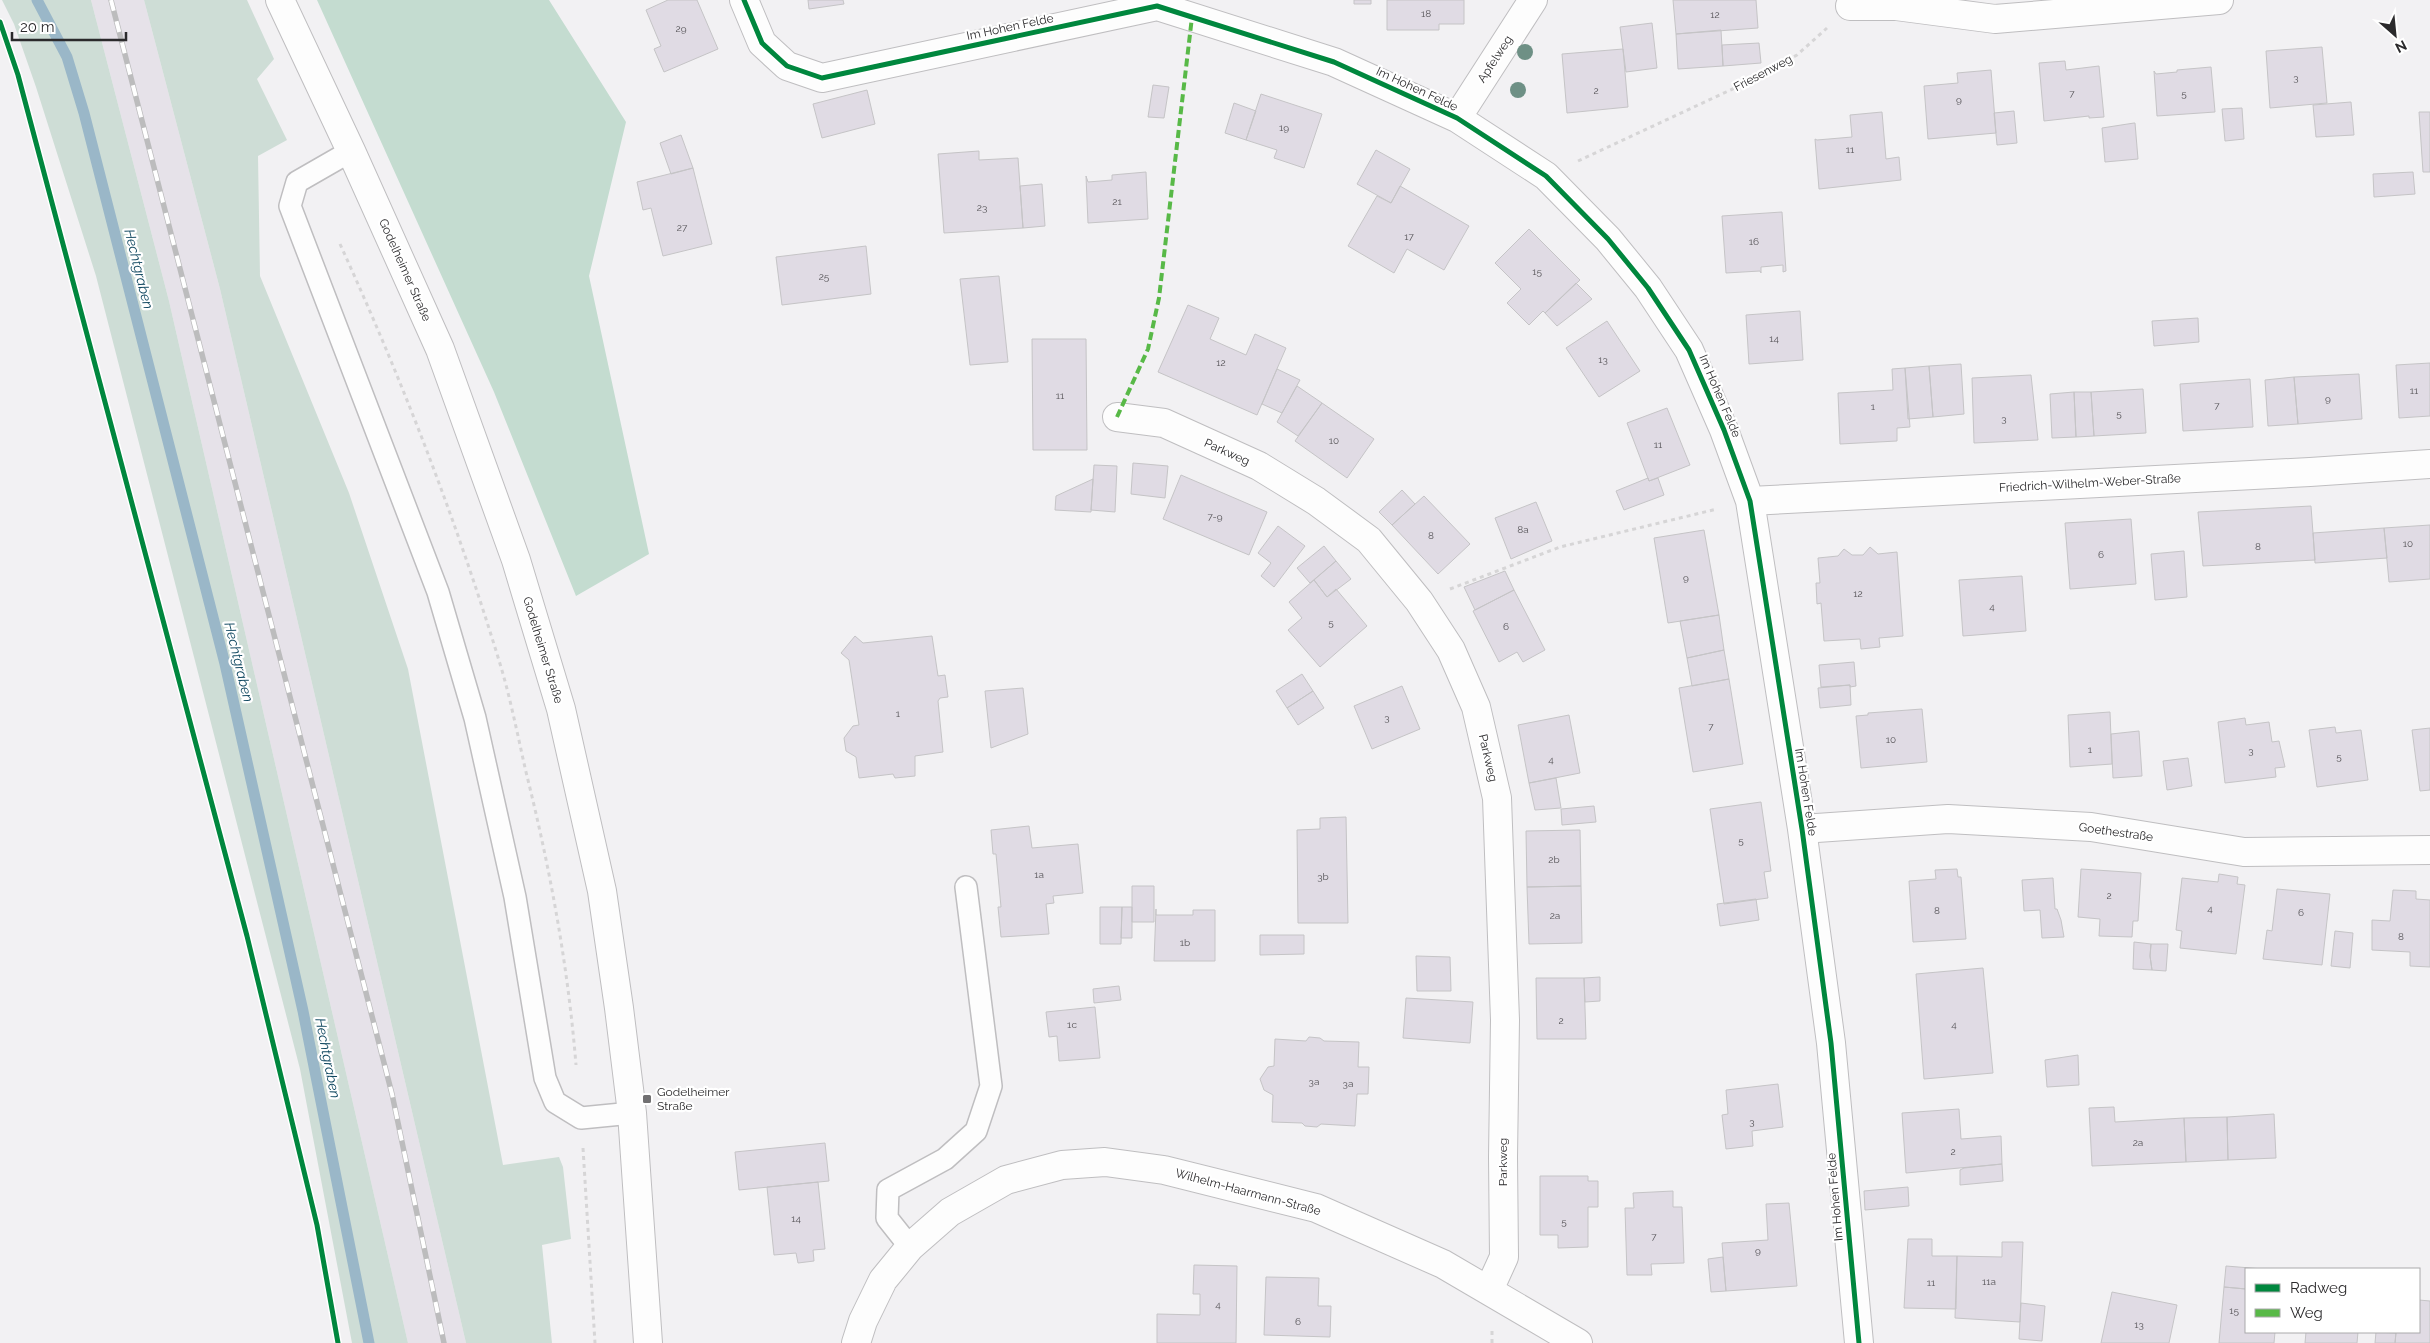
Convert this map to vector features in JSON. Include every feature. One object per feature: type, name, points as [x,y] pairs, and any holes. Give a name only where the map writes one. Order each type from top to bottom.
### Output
[{"type":"street","name":"Godelheimer Straße","points":[[280,0],[351,151],[440,349],[516,560],[561,709],[602,891],[632,1113],[648,1343]]},
{"type":"street","name":"Im Hohen Felde","points":[[744,0],[762,43],[787,66],[822,78],[1157,3],[1334,62],[1457,118],[1546,176],[1608,239],[1648,288],[1689,350],[1724,430],[1750,501],[1802,829],[1831,1043],[1859,1343]]},
{"type":"street","name":"Apfelweg","points":[[1457,118],[1533,0]]},
{"type":"street","points":[[1850,6],[1896,6],[1995,19],[2219,0]]},
{"type":"street","name":"Parkweg","points":[[1117,417],[1164,423],[1259,466],[1316,501],[1370,540],[1419,601],[1451,650],[1476,707],[1497,798],[1505,1020],[1504,1257],[1489,1290]]},
{"type":"street","name":"Friedrich-Wilhelm-Weber-Straße","points":[[1750,501],[2430,464]]},
{"type":"street","name":"Goethestraße","points":[[1802,829],[1948,819],[2091,827],[2244,852],[2430,850]]},
{"type":"street","name":"Wilhelm-Haarmann-Straße","points":[[856,1343],[863,1321],[883,1280],[910,1247],[950,1212],[1006,1180],[1062,1165],[1105,1162],[1164,1170],[1316,1208],[1442,1264],[1578,1343]]},
{"type":"lane","points":[[351,151],[297,182],[290,206],[438,592],[474,718],[514,897],[545,1078],[555,1102],[581,1118],[632,1113]]},
{"type":"lane","points":[[910,1247],[887,1218],[888,1190],[945,1159],[976,1131],[991,1086],[966,887]]},
{"type":"path","points":[[1419,601],[1560,547],[1750,501]]},
{"type":"shaded area","points":[[2,0],[91,0],[169,301],[408,1343],[352,1343],[300,1069],[96,276],[36,87],[14,24]]},
{"type":"shaded area","points":[[91,0],[144,0],[220,289],[466,1343],[408,1343],[169,301]]},
{"type":"shaded area","points":[[144,0],[247,0],[274,59],[257,79],[287,140],[258,156],[260,276],[349,493],[408,669],[503,1165],[559,1157],[563,1167],[571,1239],[542,1245],[552,1343],[466,1343],[220,289]]},
{"type":"green space","points":[[317,0],[549,0],[626,122],[589,276],[649,554],[576,596],[494,392]]},
{"type":"building","points":[[668,0],[697,0],[718,49],[664,72],[654,49],[661,46],[646,10]]},
{"type":"building","points":[[808,0],[843,0],[844,4],[809,9]]},
{"type":"building","points":[[1354,0],[1371,0],[1371,4],[1354,4]]},
{"type":"building","points":[[1387,0],[1464,0],[1464,24],[1439,24],[1439,30],[1387,30]]},
{"type":"building","points":[[1673,0],[1756,0],[1758,28],[1676,34]]},
{"type":"building","points":[[1652,23],[1657,68],[1626,72],[1620,27]]},
{"type":"building","points":[[1721,30],[1723,66],[1678,69],[1676,34]]},
{"type":"building","points":[[1759,43],[1761,63],[1723,66],[1722,45]]},
{"type":"building","points":[[2322,47],[2327,103],[2270,108],[2266,51]]},
{"type":"building","points":[[1623,49],[1628,107],[1567,113],[1562,54]]},
{"type":"building","points":[[2065,61],[2066,70],[2099,66],[2104,117],[2089,118],[2089,116],[2044,121],[2039,63]]},
{"type":"building","points":[[2211,67],[2215,112],[2157,116],[2154,71],[2156,74]]},
{"type":"building","points":[[1991,70],[1996,133],[1928,139],[1924,86],[1958,83],[1957,73]]},
{"type":"building","points":[[1153,85],[1169,87],[1164,118],[1148,117]]},
{"type":"building","points":[[867,90],[875,124],[822,138],[813,104]]},
{"type":"building","points":[[1261,94],[1322,114],[1304,168],[1274,158],[1277,150],[1246,140]]},
{"type":"building","points":[[2351,102],[2354,135],[2316,137],[2313,105]]},
{"type":"building","points":[[1234,103],[1256,111],[1246,140],[1225,133]]},
{"type":"building","points":[[2242,108],[2244,139],[2225,141],[2222,109]]},
{"type":"building","points":[[2014,111],[2017,143],[1997,145],[1994,113]]},
{"type":"building","points":[[1882,112],[1886,159],[1899,157],[1901,180],[1819,189],[1815,139],[1852,137],[1850,115]]},
{"type":"building","points":[[2419,112],[2430,112],[2430,172],[2423,172]]},
{"type":"building","points":[[2135,123],[2138,159],[2105,162],[2102,128]]},
{"type":"building","points":[[681,135],[693,168],[671,174],[660,143]]},
{"type":"building","points":[[1376,150],[1410,169],[1391,203],[1357,184]]},
{"type":"building","points":[[979,151],[979,160],[1018,158],[1023,228],[944,233],[938,154]]},
{"type":"building","points":[[693,168],[712,244],[663,256],[651,208],[643,210],[637,182]]},
{"type":"building","points":[[1146,172],[1148,219],[1088,223],[1086,176],[1088,182],[1112,180],[1112,175]]},
{"type":"building","points":[[2413,172],[2415,194],[2374,197],[2373,174]]},
{"type":"building","points":[[1042,184],[1045,226],[1023,228],[1020,186]]},
{"type":"building","points":[[1400,186],[1469,226],[1444,270],[1407,249],[1394,273],[1348,246],[1377,196],[1391,203]]},
{"type":"building","points":[[1782,212],[1786,271],[1783,272],[1783,265],[1761,267],[1761,273],[1760,271],[1726,273],[1722,216]]},
{"type":"building","points":[[1529,229],[1580,280],[1545,313],[1543,311],[1529,325],[1507,303],[1521,289],[1495,263]]},
{"type":"building","points":[[866,246],[871,294],[782,305],[776,257]]},
{"type":"building","points":[[999,276],[1008,362],[970,365],[960,279]]},
{"type":"building","points":[[1576,283],[1592,299],[1557,326],[1545,313]]},
{"type":"building","points":[[1188,305],[1219,318],[1210,339],[1246,355],[1255,334],[1286,348],[1257,415],[1158,372]]},
{"type":"building","points":[[1800,311],[1803,360],[1749,364],[1746,315]]},
{"type":"building","points":[[2198,318],[2199,342],[2154,346],[2152,321]]},
{"type":"building","points":[[1607,321],[1640,371],[1599,397],[1566,348]]},
{"type":"building","points":[[1032,339],[1086,339],[1087,450],[1033,450]]},
{"type":"building","points":[[2430,363],[2430,416],[2399,418],[2396,365]]},
{"type":"building","points":[[1961,364],[1964,414],[1933,417],[1929,366]]},
{"type":"building","points":[[1929,366],[1933,417],[1908,419],[1905,368]]},
{"type":"building","points":[[1905,368],[1910,427],[1897,428],[1897,441],[1840,444],[1838,393],[1893,390],[1892,369]]},
{"type":"building","points":[[1277,369],[1300,380],[1282,413],[1262,404]]},
{"type":"building","points":[[2359,374],[2362,419],[2298,424],[2294,377]]},
{"type":"building","points":[[2031,375],[2038,440],[1974,443],[1972,378]]},
{"type":"building","points":[[2294,377],[2298,424],[2268,426],[2265,380]]},
{"type":"building","points":[[2250,379],[2253,427],[2183,431],[2180,384]]},
{"type":"building","points":[[1297,386],[1322,403],[1298,436],[1277,422]]},
{"type":"building","points":[[2143,389],[2146,433],[2094,436],[2091,392]]},
{"type":"building","points":[[2074,392],[2076,437],[2052,438],[2050,394]]},
{"type":"building","points":[[2074,392],[2091,392],[2094,436],[2076,437]]},
{"type":"building","points":[[1322,403],[1374,439],[1347,478],[1295,441]]},
{"type":"building","points":[[1667,408],[1690,465],[1649,481],[1627,423]]},
{"type":"building","points":[[1133,463],[1168,466],[1165,498],[1131,494]]},
{"type":"building","points":[[1094,465],[1117,466],[1115,512],[1091,510]]},
{"type":"building","points":[[1181,475],[1267,512],[1249,555],[1163,519]]},
{"type":"building","points":[[1648,478],[1649,481],[1658,478],[1664,495],[1624,510],[1616,491]]},
{"type":"building","points":[[1093,479],[1091,512],[1055,510],[1056,496]]},
{"type":"building","points":[[1402,490],[1415,504],[1392,525],[1379,512]]},
{"type":"building","points":[[1424,496],[1470,544],[1438,574],[1392,525]]},
{"type":"building","points":[[1536,502],[1552,541],[1511,559],[1495,518]]},
{"type":"building","points":[[2311,506],[2315,560],[2203,566],[2198,512]]},
{"type":"building","points":[[2131,519],[2136,584],[2070,589],[2065,523]]},
{"type":"building","points":[[2430,525],[2430,579],[2389,582],[2384,528]]},
{"type":"building","points":[[1278,526],[1305,546],[1274,587],[1261,576],[1271,563],[1258,553]]},
{"type":"building","points":[[2384,528],[2387,558],[2315,563],[2313,533]]},
{"type":"building","points":[[1704,530],[1719,615],[1668,623],[1654,538]]},
{"type":"building","points":[[1324,546],[1336,561],[1310,583],[1297,568]]},
{"type":"building","points":[[1870,547],[1878,554],[1897,552],[1903,636],[1879,638],[1880,647],[1861,649],[1860,639],[1824,641],[1821,603],[1817,604],[1816,583],[1820,583],[1818,558],[1838,556],[1844,549],[1852,555],[1863,555]]},
{"type":"building","points":[[2184,551],[2187,597],[2155,600],[2151,554]]},
{"type":"building","points":[[1336,561],[1351,579],[1327,597],[1314,580]]},
{"type":"building","points":[[1505,571],[1514,590],[1475,610],[1464,587]]},
{"type":"building","points":[[2022,576],[2026,631],[1963,636],[1959,580]]},
{"type":"building","points":[[1314,580],[1327,597],[1336,589],[1367,626],[1320,667],[1288,630],[1302,618],[1289,602]]},
{"type":"building","points":[[1514,590],[1545,650],[1523,662],[1517,652],[1499,662],[1473,611]]},
{"type":"building","points":[[1719,615],[1724,650],[1687,658],[1680,621]]},
{"type":"building","points":[[855,636],[863,643],[932,636],[938,676],[945,675],[948,697],[940,698],[938,701],[943,752],[915,756],[915,776],[895,778],[893,774],[859,778],[856,757],[846,751],[844,738],[853,726],[859,725],[849,660],[841,653]]},
{"type":"building","points":[[1724,650],[1729,679],[1692,686],[1687,658]]},
{"type":"building","points":[[1854,662],[1856,686],[1821,687],[1819,665]]},
{"type":"building","points":[[1302,674],[1313,691],[1287,708],[1276,691]]},
{"type":"building","points":[[1729,679],[1743,764],[1693,772],[1679,688]]},
{"type":"building","points":[[1850,685],[1851,705],[1820,708],[1818,688]]},
{"type":"building","points":[[1402,686],[1420,729],[1372,749],[1354,706]]},
{"type":"building","points":[[1023,688],[1028,734],[991,748],[985,691]]},
{"type":"building","points":[[1313,691],[1324,708],[1298,725],[1287,708]]},
{"type":"building","points":[[1922,709],[1927,762],[1861,768],[1856,716],[1868,715],[1868,713]]},
{"type":"building","points":[[2110,712],[2112,764],[2070,767],[2068,715]]},
{"type":"building","points":[[1569,715],[1580,773],[1529,783],[1518,725]]},
{"type":"building","points":[[2245,718],[2246,725],[2269,722],[2272,742],[2279,741],[2285,767],[2275,768],[2276,777],[2225,783],[2218,722]]},
{"type":"building","points":[[2335,727],[2336,733],[2361,730],[2368,780],[2317,787],[2309,730]]},
{"type":"building","points":[[2430,728],[2430,790],[2420,791],[2412,730]]},
{"type":"building","points":[[2139,731],[2142,776],[2113,778],[2111,734]]},
{"type":"building","points":[[2188,758],[2192,786],[2167,790],[2163,761]]},
{"type":"building","points":[[1556,778],[1561,808],[1535,810],[1529,783]]},
{"type":"building","points":[[1761,802],[1771,871],[1764,872],[1768,898],[1724,904],[1710,809]]},
{"type":"building","points":[[1594,806],[1596,822],[1562,825],[1561,809]]},
{"type":"building","points":[[1346,817],[1348,923],[1298,923],[1297,830],[1320,829],[1320,818]]},
{"type":"building","points":[[1029,826],[1032,848],[1078,844],[1083,893],[1053,896],[1054,903],[1046,904],[1049,934],[1001,937],[998,907],[1001,907],[996,854],[993,854],[991,830]]},
{"type":"building","points":[[1580,830],[1581,886],[1527,887],[1526,831]]},
{"type":"building","points":[[1957,869],[1958,877],[1961,877],[1966,939],[1913,942],[1909,881],[1936,879],[1935,870]]},
{"type":"building","points":[[2081,869],[2141,873],[2138,921],[2133,921],[2132,937],[2099,936],[2100,919],[2078,917]]},
{"type":"building","points":[[2219,874],[2238,877],[2237,884],[2245,885],[2236,954],[2180,948],[2182,931],[2176,930],[2182,878],[2218,882]]},
{"type":"building","points":[[2053,878],[2055,909],[2057,909],[2061,920],[2064,937],[2042,938],[2040,910],[2024,911],[2022,880]]},
{"type":"building","points":[[1132,886],[1154,886],[1154,922],[1132,922]]},
{"type":"building","points":[[1581,886],[1582,943],[1529,944],[1527,887]]},
{"type":"building","points":[[2277,889],[2330,894],[2322,965],[2263,959],[2267,930],[2272,931]]},
{"type":"building","points":[[2393,890],[2416,891],[2416,899],[2430,900],[2430,967],[2410,966],[2410,952],[2372,950],[2372,920],[2390,921]]},
{"type":"building","points":[[1756,899],[1759,920],[1720,926],[1717,904]]},
{"type":"building","points":[[1100,907],[1122,907],[1121,944],[1100,944]]},
{"type":"building","points":[[1122,907],[1132,907],[1132,938],[1121,938]]},
{"type":"building","points":[[1156,909],[1156,915],[1193,915],[1193,910],[1215,910],[1215,961],[1154,961]]},
{"type":"building","points":[[2335,931],[2353,933],[2350,968],[2331,966]]},
{"type":"building","points":[[1260,935],[1304,935],[1304,954],[1260,955]]},
{"type":"building","points":[[2134,942],[2151,944],[2152,970],[2133,969]]},
{"type":"building","points":[[2151,944],[2168,944],[2166,971],[2152,970]]},
{"type":"building","points":[[1416,956],[1450,957],[1451,991],[1417,991]]},
{"type":"building","points":[[1983,968],[1993,1073],[1924,1079],[1916,974]]},
{"type":"building","points":[[1600,977],[1600,1001],[1585,1002],[1584,978]]},
{"type":"building","points":[[1536,978],[1584,978],[1586,1039],[1537,1039]]},
{"type":"building","points":[[1119,986],[1121,1000],[1094,1003],[1093,989]]},
{"type":"building","points":[[1406,998],[1473,1002],[1470,1043],[1403,1038]]},
{"type":"building","points":[[1095,1007],[1100,1058],[1059,1061],[1057,1036],[1049,1037],[1046,1012]]},
{"type":"building","points":[[1309,1037],[1320,1038],[1324,1041],[1359,1042],[1358,1067],[1369,1067],[1368,1094],[1357,1094],[1355,1126],[1321,1124],[1317,1127],[1305,1126],[1302,1123],[1272,1122],[1273,1095],[1264,1090],[1260,1079],[1268,1067],[1274,1066],[1275,1039],[1306,1041]]},
{"type":"building","points":[[2078,1055],[2079,1085],[2047,1087],[2045,1060]]},
{"type":"building","points":[[1778,1084],[1783,1127],[1752,1131],[1753,1146],[1726,1149],[1722,1115],[1728,1114],[1726,1090]]},
{"type":"building","points":[[2114,1107],[2115,1122],[2184,1118],[2186,1162],[2092,1166],[2089,1108]]},
{"type":"building","points":[[1959,1109],[1961,1139],[2001,1136],[2002,1164],[1906,1173],[1902,1113]]},
{"type":"building","points":[[2274,1114],[2276,1158],[2228,1160],[2227,1117]]},
{"type":"building","points":[[2227,1117],[2228,1160],[2186,1162],[2184,1118]]},
{"type":"building","points":[[825,1143],[829,1181],[739,1190],[735,1152]]},
{"type":"building","points":[[2002,1164],[2003,1181],[1960,1185],[1960,1170],[1964,1168]]},
{"type":"building","points":[[1540,1176],[1588,1176],[1588,1181],[1598,1181],[1598,1207],[1588,1207],[1588,1247],[1558,1248],[1558,1235],[1540,1235]]},
{"type":"building","points":[[818,1182],[825,1249],[813,1250],[814,1261],[798,1263],[796,1253],[774,1255],[767,1187]]},
{"type":"building","points":[[1908,1187],[1909,1206],[1865,1210],[1864,1191]]},
{"type":"building","points":[[1673,1191],[1673,1207],[1682,1207],[1684,1263],[1651,1264],[1652,1275],[1627,1275],[1625,1208],[1634,1208],[1633,1193]]},
{"type":"building","points":[[1789,1203],[1797,1286],[1726,1291],[1722,1243],[1768,1240],[1766,1204]]},
{"type":"building","points":[[1908,1239],[1932,1239],[1932,1256],[1957,1256],[1956,1309],[1904,1308]]},
{"type":"building","points":[[2002,1242],[2023,1242],[2020,1322],[1955,1318],[1957,1256],[2002,1257]]},
{"type":"building","points":[[1723,1257],[1726,1291],[1711,1292],[1708,1259]]},
{"type":"building","points":[[1194,1265],[1237,1266],[1236,1343],[1157,1343],[1157,1314],[1200,1315],[1200,1294],[1193,1294]]},
{"type":"building","points":[[2226,1266],[2251,1268],[2245,1268],[2245,1289],[2224,1287]]},
{"type":"building","points":[[1266,1277],[1319,1278],[1318,1306],[1331,1306],[1330,1337],[1264,1335]]},
{"type":"building","points":[[2224,1287],[2245,1289],[2245,1333],[2275,1333],[2274,1343],[2219,1343]]},
{"type":"building","points":[[2112,1292],[2177,1305],[2169,1343],[2101,1343]]},
{"type":"building","points":[[2420,1300],[2430,1301],[2430,1343],[2395,1343],[2396,1333],[2420,1333]]},
{"type":"building","points":[[2021,1303],[2045,1306],[2042,1341],[2019,1339]]},
{"type":"building","points":[[2306,1333],[2358,1333],[2357,1343],[2305,1343]]},
{"type":"building","points":[[2376,1333],[2396,1333],[2395,1343],[2375,1343]]},
{"type":"waterway","name":"Hechtgraben","points":[[37,0],[67,57],[84,113],[225,664],[303,1011],[369,1343]]},
{"type":"railway","points":[[111,0],[392,1094],[444,1343]]},
{"type":"marked path","points":[[1117,417],[1148,349],[1159,298],[1192,17]]},
{"type":"cycle path","points":[[744,0],[762,43],[787,66],[822,78],[1157,6],[1334,62],[1457,118],[1546,176],[1608,239],[1648,288],[1689,350],[1724,430],[1750,501],[1802,829],[1831,1043],[1859,1343]]},
{"type":"cycle path","points":[[0,22],[18,75],[247,936],[317,1225],[338,1343]]},
{"type":"place","name":"Godelheimer Straße","points":[[647,1099]]}]
